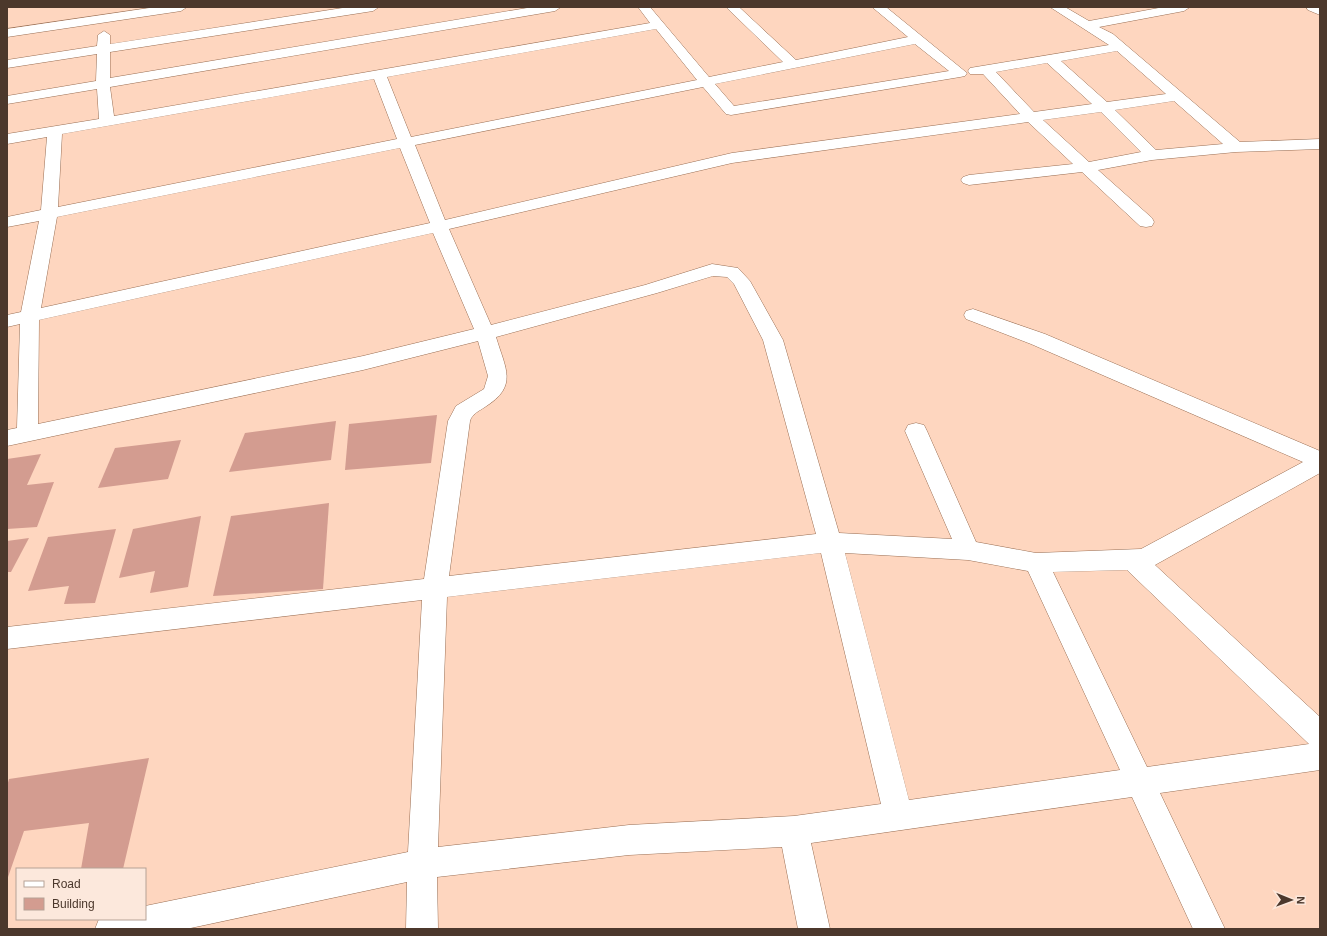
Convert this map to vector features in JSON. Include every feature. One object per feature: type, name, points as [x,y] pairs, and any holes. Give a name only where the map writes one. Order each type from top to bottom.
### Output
[{"type":"street","points":[[7,33],[104,13],[181,7]]},
{"type":"street","points":[[7,64],[374,7]]},
{"type":"street","points":[[7,100],[555,7]]},
{"type":"street","points":[[644,7],[731,112],[960,73],[1052,60],[1120,47]]},
{"type":"street","points":[[732,7],[793,64]]},
{"type":"street","points":[[878,7],[960,73]]},
{"type":"street","points":[[1056,7],[1108,37],[1236,147]]},
{"type":"street","points":[[1088,25],[1184,7]]},
{"type":"street","points":[[1312,7],[1320,12]]},
{"type":"street","points":[[104,13],[103,84],[107,121]]},
{"type":"street","points":[[7,139],[659,25]]},
{"type":"street","points":[[7,222],[919,39]]},
{"type":"street","points":[[1052,60],[1104,107],[1152,156]]},
{"type":"street","points":[[986,69],[1031,117],[1146,222]]},
{"type":"street","points":[[379,74],[439,226],[485,333],[498,376],[496,386],[491,394],[463,411],[459,421],[435,588],[422,864],[422,929]]},
{"type":"street","points":[[7,321],[439,226],[732,158],[1176,97]]},
{"type":"street","points":[[27,434],[30,316],[50,214],[55,131]]},
{"type":"street","points":[[969,180],[1086,167],[1152,156],[1236,147],[1320,144]]},
{"type":"street","points":[[7,438],[363,363],[485,333],[712,270],[732,272],[741,281],[773,340],[830,542],[899,817]]},
{"type":"street","points":[[973,315],[1038,338],[1320,461]]},
{"type":"street","points":[[916,431],[968,550]]},
{"type":"street","points":[[7,638],[830,542],[968,550],[1036,563],[1144,559],[1320,461]]},
{"type":"street","points":[[1132,559],[1320,735]]},
{"type":"street","points":[[1036,563],[1209,929]]},
{"type":"street","points":[[111,929],[422,864],[629,840],[794,831],[1320,756]]},
{"type":"street","points":[[794,831],[814,929]]},
{"type":"building","points":[[437,415],[431,463],[345,470],[349,424]]},
{"type":"building","points":[[336,421],[331,460],[229,472],[245,433]]},
{"type":"building","points":[[181,440],[168,479],[98,488],[115,448]]},
{"type":"building","points":[[41,454],[27,485],[54,482],[37,527],[7,529],[7,459]]},
{"type":"building","points":[[329,503],[323,589],[213,596],[231,516]]},
{"type":"building","points":[[201,516],[188,587],[150,593],[155,571],[119,578],[133,529]]},
{"type":"building","points":[[116,529],[95,603],[64,604],[69,586],[28,591],[48,537]]},
{"type":"building","points":[[29,538],[11,572],[7,572],[7,541]]},
{"type":"building","points":[[149,758],[123,868],[81,868],[89,823],[24,831],[7,880],[7,786],[9,779]]}]
